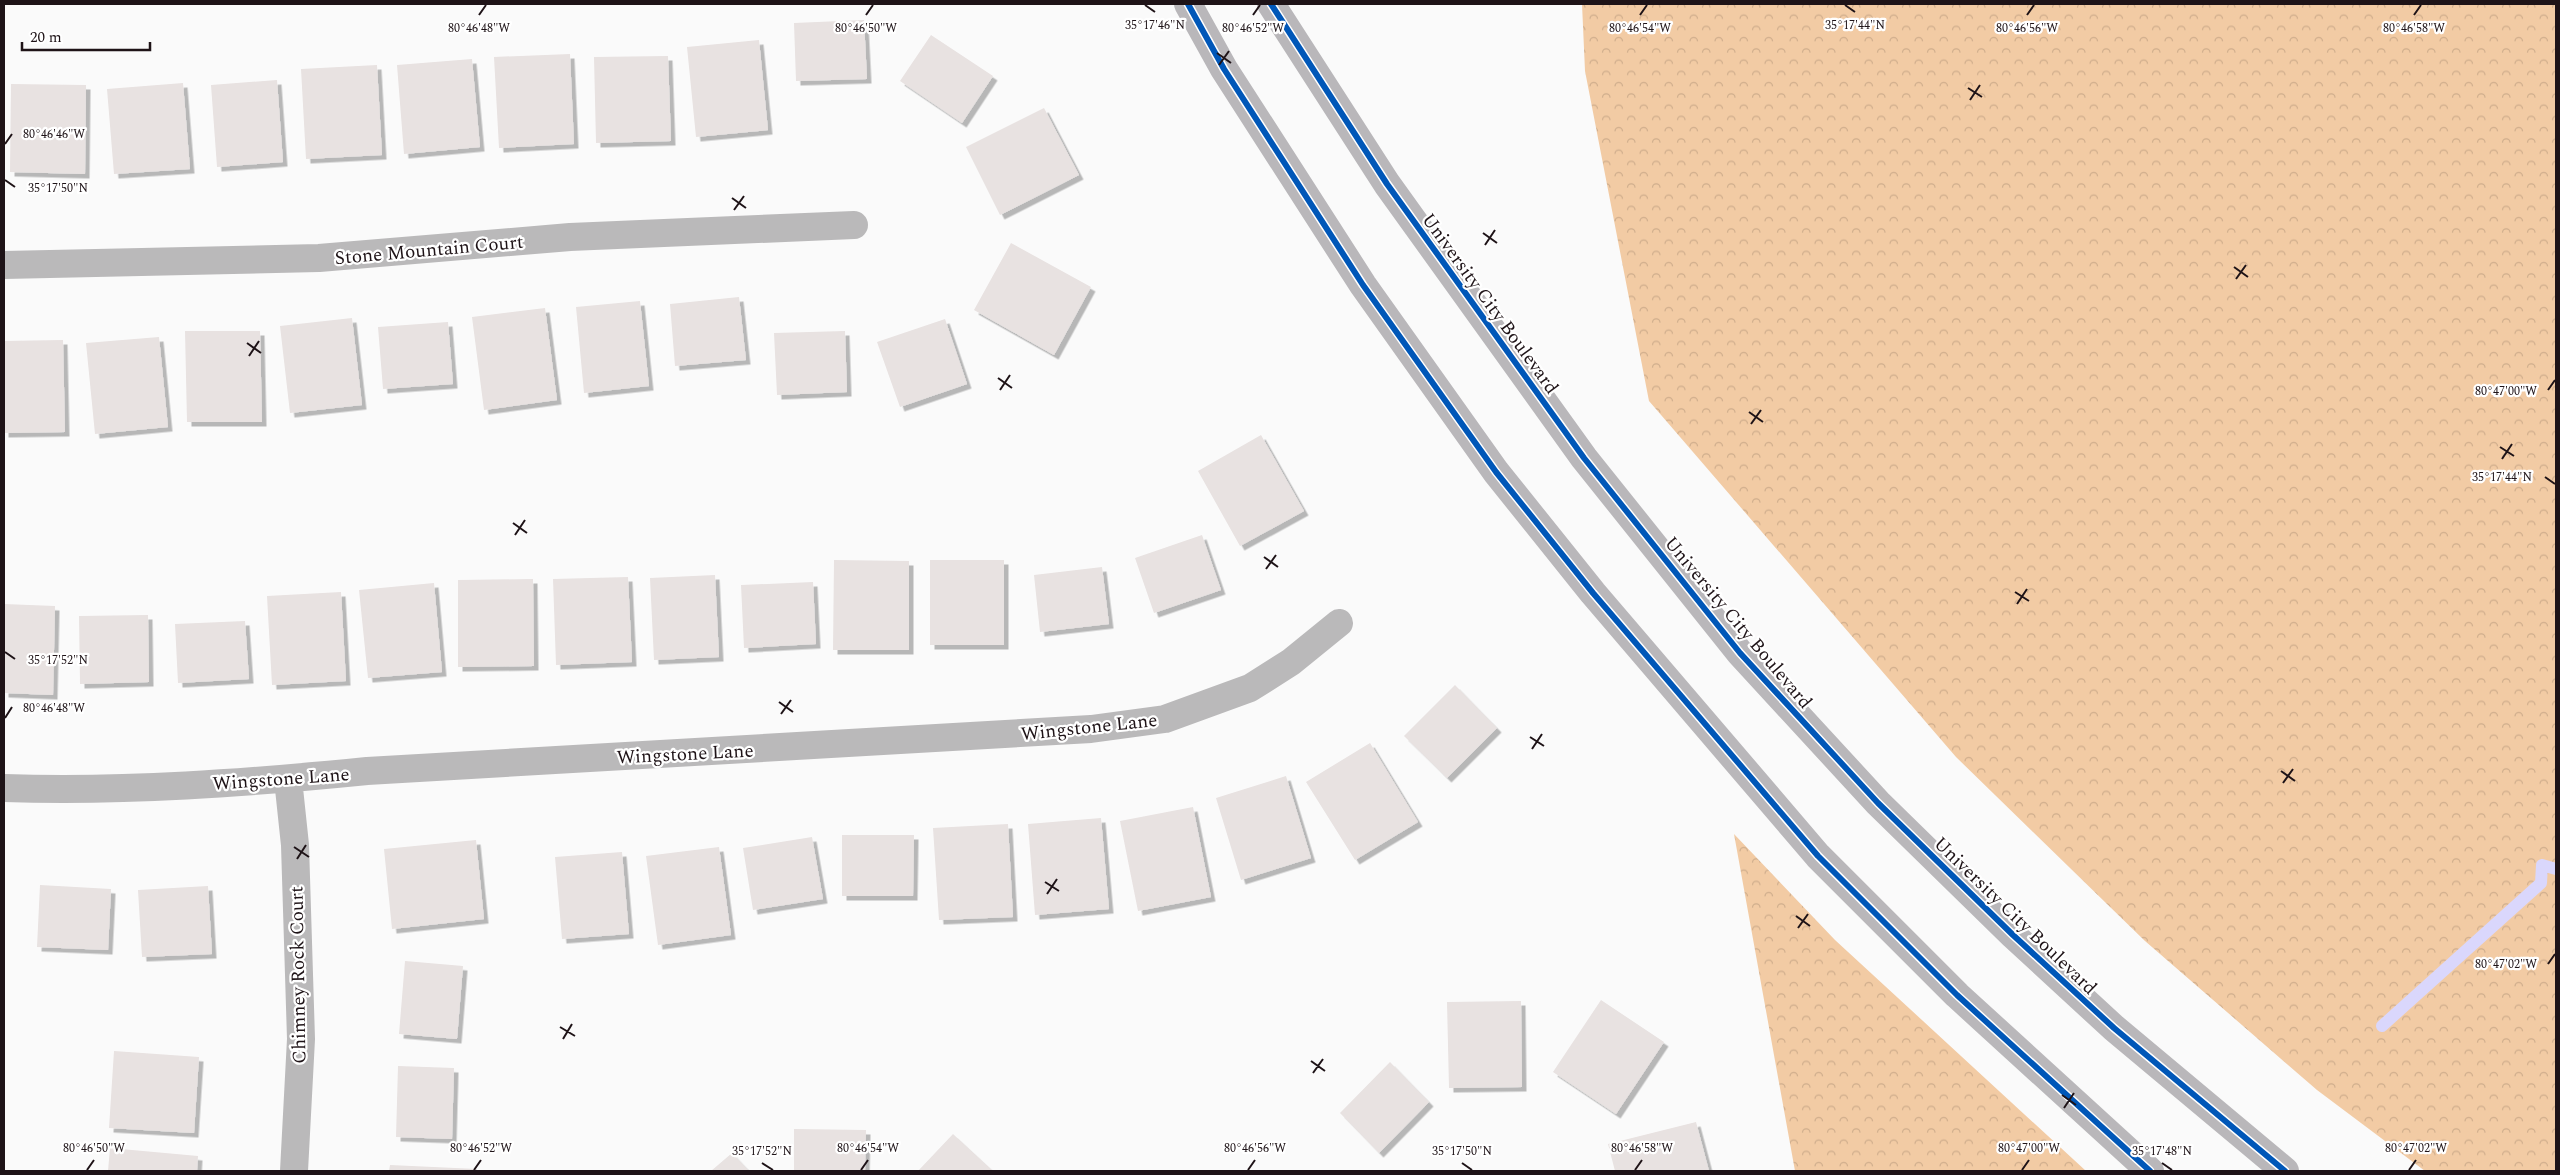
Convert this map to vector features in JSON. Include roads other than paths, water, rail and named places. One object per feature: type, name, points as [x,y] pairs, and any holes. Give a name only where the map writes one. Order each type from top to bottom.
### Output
[{"type":"main road","points":[[1188,4],[1280,157],[1369,292],[1496,472],[1593,593],[1818,856],[1957,995],[2150,1171]]},
{"type":"main road","name":"University City Boulevard","points":[[1270,4],[1387,184],[1584,458],[1740,653],[1878,803],[2013,935],[2114,1028],[2285,1171]]},
{"type":"street","name":"Stone Mountain Court","points":[[4,265],[319,258],[570,237],[854,225]]},
{"type":"street","name":"Wingstone Lane","points":[[4,788],[151,786],[288,779],[368,771],[1091,729],[1165,719],[1250,688],[1291,662],[1339,623]]},
{"type":"street","name":"Chimney Rock Court","points":[[288,779],[295,845],[301,1039],[294,1171]]},
{"type":"waterway","points":[[2382,1026],[2541,883],[2542,865],[2556,869]]}]
